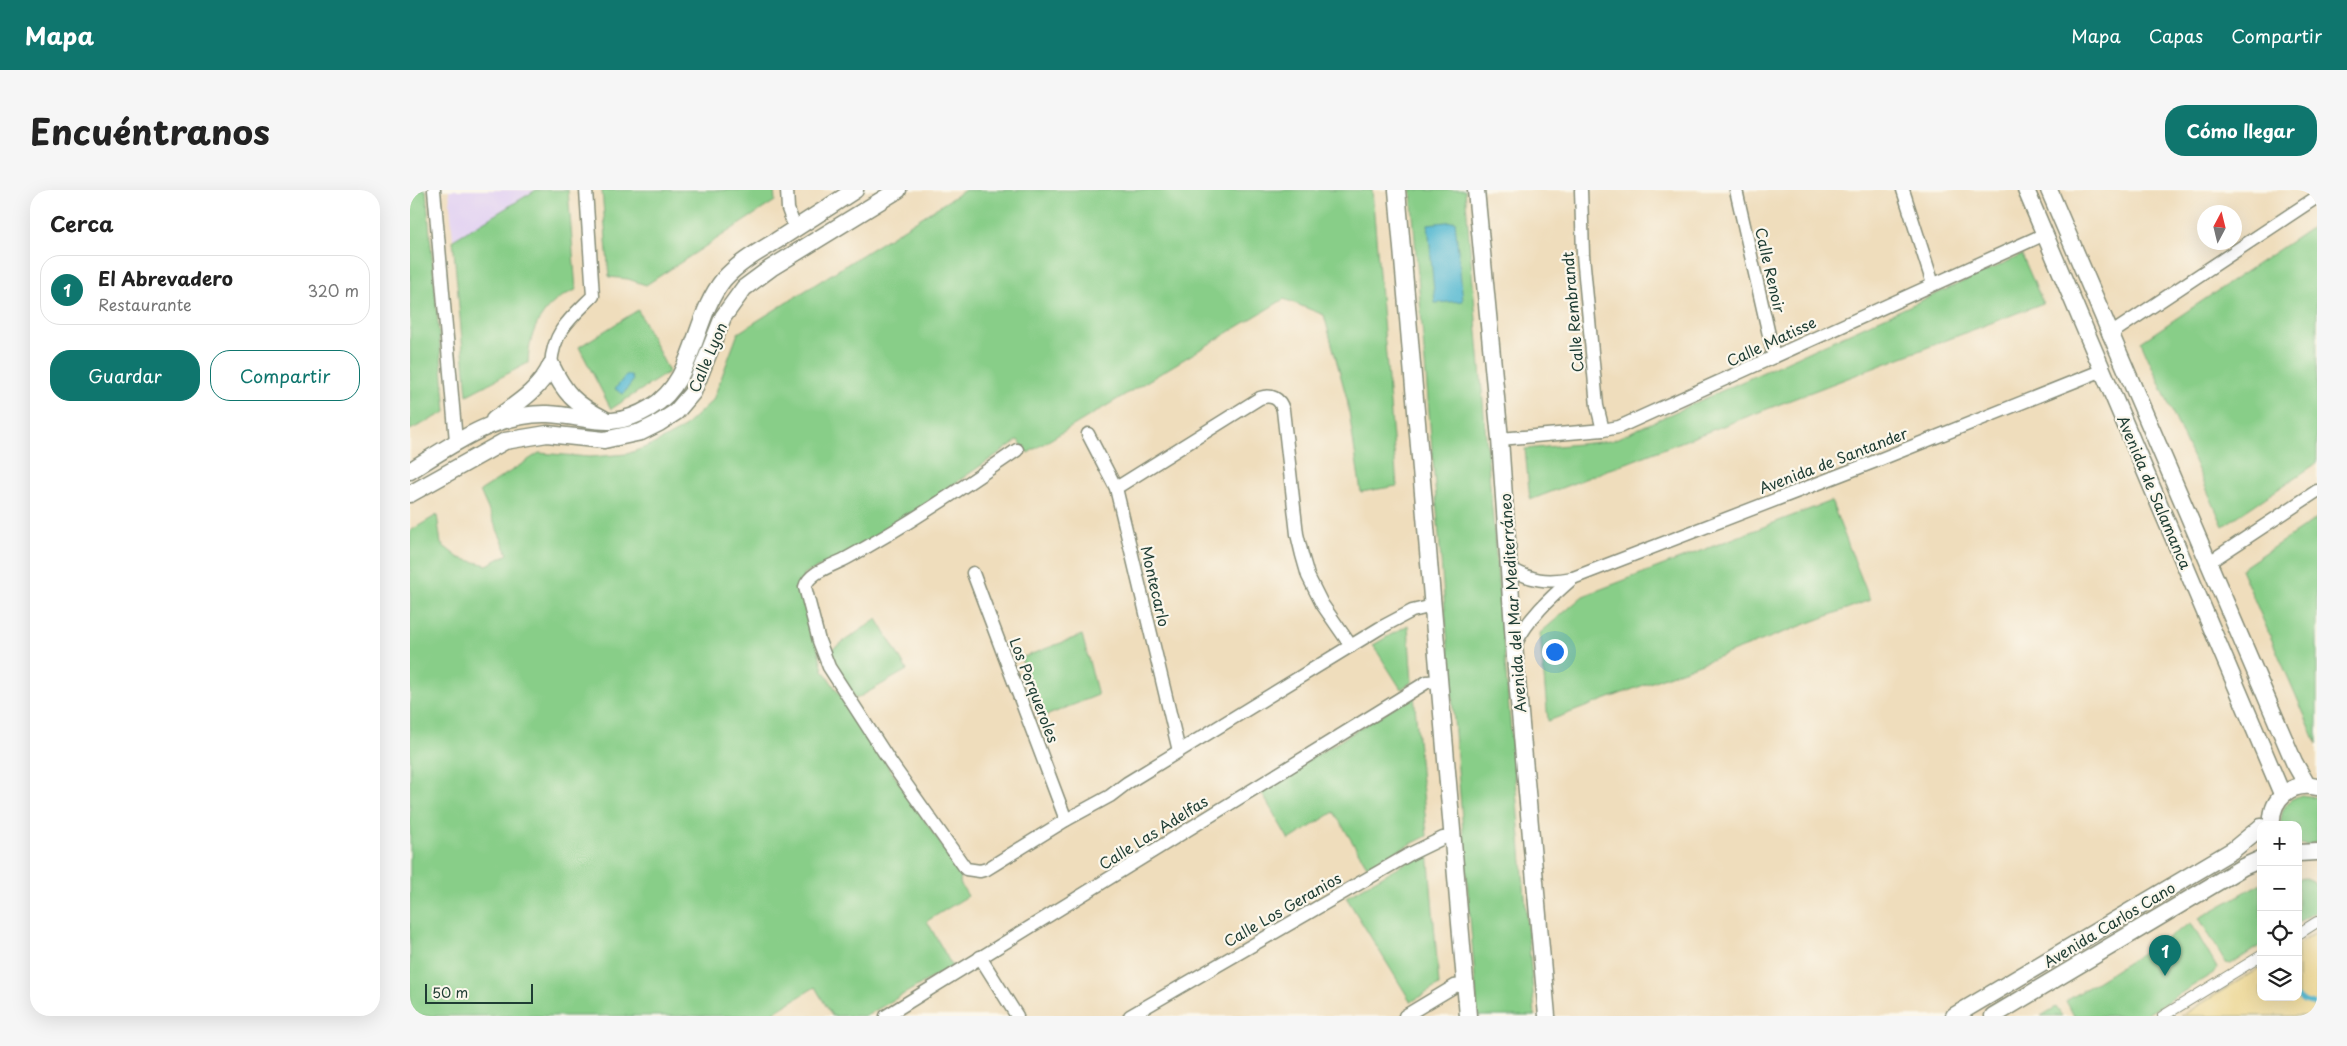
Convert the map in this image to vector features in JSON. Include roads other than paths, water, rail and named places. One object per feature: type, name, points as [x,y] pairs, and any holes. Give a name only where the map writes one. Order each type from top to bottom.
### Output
[{"type":"street","points":[[434,190],[456,441]]},
{"type":"street","points":[[484,427],[530,393],[546,378],[561,328],[593,296],[586,190]]},
{"type":"street","points":[[787,190],[788,209],[795,228]]},
{"type":"street","name":"Calle Lyon","points":[[410,470],[456,441],[484,427],[513,418],[547,414],[609,422],[636,415],[664,399],[679,381],[706,312],[724,279],[741,264],[856,190]]},
{"type":"street","name":"Calle Lyon","points":[[410,494],[505,442],[547,434],[604,440],[641,432],[659,423],[676,412],[693,392],[723,317],[744,288],[771,268],[898,190]]},
{"type":"street","points":[[1397,190],[1468,1016]]},
{"type":"street","name":"Avenida del Mar Mediterráneo","points":[[1476,190],[1500,439],[1514,646],[1547,1016]]},
{"type":"street","name":"Calle Rembrandt","points":[[1580,190],[1583,255],[1596,406],[1603,430]]},
{"type":"street","name":"Calle Renoir","points":[[1736,190],[1774,357]]},
{"type":"street","points":[[1903,190],[1932,284]]},
{"type":"street","name":"Avenida de Salamanca","points":[[2026,190],[2282,794]]},
{"type":"street","name":"Avenida de Salamanca","points":[[2049,190],[2109,334],[2294,762],[2312,786]]},
{"type":"street","points":[[2109,334],[2317,197]]},
{"type":"street","name":"Calle Matisse","points":[[1500,439],[1620,427],[2045,234]]},
{"type":"street","points":[[551,365],[563,388],[572,400],[609,422]]},
{"type":"street","name":"Avenida de Santander","points":[[1508,567],[1530,579],[1544,582],[1573,578],[1876,462],[2103,370]]},
{"type":"street","points":[[1116,488],[1260,398],[1275,398],[1282,405],[1283,410],[1297,534],[1308,576],[1322,604],[1350,646]]},
{"type":"street","name":"Montecarlo","points":[[1088,434],[1116,488],[1179,751]]},
{"type":"street","points":[[1017,450],[925,512],[856,553],[812,576],[806,583],[806,592],[829,667],[891,763],[966,869],[973,871],[987,869],[1066,820],[1110,796],[1127,783],[1350,646],[1412,611],[1433,606]]},
{"type":"street","points":[[2208,563],[2317,491]]},
{"type":"street","name":"Los Porqueroles","points":[[973,573],[1066,820]]},
{"type":"street","name":"Avenida de Santander","points":[[1514,646],[1533,616],[1573,578]]},
{"type":"street","name":"Calle Las Adelfas","points":[[886,1016],[1427,682],[1439,681]]},
{"type":"street","points":[[2268,821],[2282,794],[2290,789],[2312,786]]},
{"type":"street","name":"Avenida Carlos Cano","points":[[1954,1016],[2232,850],[2257,830]]},
{"type":"street","name":"Calle Los Geranios","points":[[1130,1016],[1410,854],[1443,838],[1454,837]]},
{"type":"street","points":[[2302,853],[2317,852]]},
{"type":"street","name":"Avenida Carlos Cano","points":[[1993,1016],[2243,867],[2257,861]]},
{"type":"street","points":[[2302,931],[2317,922]]},
{"type":"street","points":[[980,957],[1018,1016]]},
{"type":"street","points":[[2163,1016],[2257,958]]},
{"type":"street","points":[[1404,1016],[1455,986],[1466,984]]},
{"type":"water","points":[[1455,221],[1463,301],[1435,303],[1428,224]]},
{"type":"water","points":[[626,375],[631,375],[633,381],[623,394],[615,389]]},
{"type":"waterway","points":[[2302,1000],[2317,1005]]},
{"type":"place","name":"El Abrevadero","points":[[2165,976]]}]
